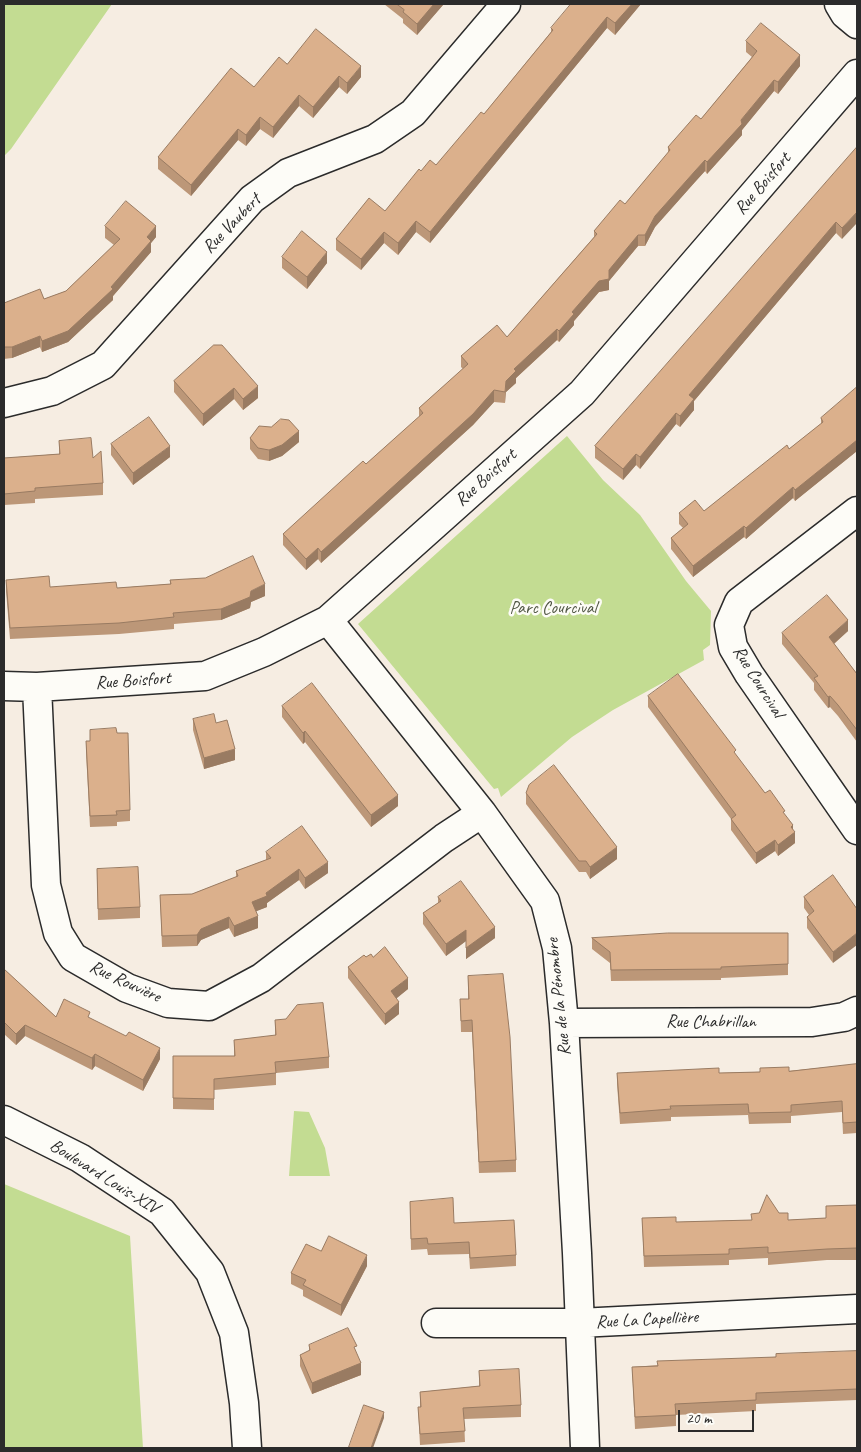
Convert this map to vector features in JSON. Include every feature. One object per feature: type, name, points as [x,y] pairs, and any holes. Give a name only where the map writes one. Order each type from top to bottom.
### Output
[{"type":"street","name":"Rue Vaubert","points":[[4,403],[52,391],[103,365],[252,199],[288,174],[374,139],[413,113],[506,4]]},
{"type":"street","points":[[839,4],[845,14],[857,24]]},
{"type":"street","name":"Rue Boisfort","points":[[4,686],[36,687],[205,676],[264,652],[328,620],[582,394],[857,74]]},
{"type":"street","name":"Rue Courcival","points":[[857,511],[739,602],[729,626],[733,647],[749,674],[857,830]]},
{"type":"street","name":"Rue de la Pénombre","points":[[328,620],[482,813],[545,901],[557,948],[564,1023],[578,1253],[579,1323],[585,1448]]},
{"type":"street","name":"Rue Rouvière","points":[[36,687],[46,885],[58,934],[73,957],[127,988],[168,1003],[209,1006],[262,978],[444,838],[482,813]]},
{"type":"street","name":"Rue Chabrillan","points":[[564,1023],[812,1022],[844,1017],[857,1011]]},
{"type":"street","name":"Boulevard Louis-XIV","points":[[4,1120],[80,1158],[162,1212],[210,1272],[234,1333],[244,1403],[247,1448]]},
{"type":"street","name":"Rue La Capellière","points":[[436,1323],[579,1323],[857,1309]]},
{"type":"green space","points":[[4,4],[112,4],[11,149],[4,156]]},
{"type":"green space","name":"Parc Courcival","points":[[567,436],[603,480],[640,515],[686,581],[711,611],[710,645],[703,650],[704,660],[613,710],[572,737],[501,797],[498,788],[494,789],[358,624]]},
{"type":"green space","points":[[294,1111],[309,1112],[325,1148],[330,1176],[289,1176]]},
{"type":"green space","points":[[4,1184],[130,1236],[143,1448],[4,1448]]},
{"type":"building","points":[[397,4],[434,4],[417,24]]},
{"type":"building","points":[[571,4],[632,4],[615,23],[607,17],[430,232],[416,221],[398,243],[384,232],[361,259],[336,239],[369,198],[385,211],[419,169],[421,171],[430,160],[436,165],[481,112],[484,114],[553,30],[551,28]]},
{"type":"building","points":[[761,23],[800,55],[778,82],[774,80],[741,120],[742,124],[707,162],[705,160],[655,216],[645,235],[638,235],[609,270],[609,279],[599,281],[572,312],[574,314],[559,331],[557,329],[514,369],[516,371],[506,381],[505,392],[494,390],[473,414],[321,552],[318,548],[306,559],[283,534],[363,461],[366,464],[423,413],[419,408],[468,364],[461,356],[497,325],[507,337],[597,234],[594,231],[620,200],[625,204],[670,150],[668,147],[696,115],[701,119],[750,60],[757,51],[746,41]]},
{"type":"building","points":[[316,29],[361,66],[347,83],[339,76],[313,107],[299,95],[273,127],[260,117],[246,135],[238,129],[191,185],[158,157],[231,68],[254,87],[279,57],[287,64]]},
{"type":"building","points":[[857,147],[857,212],[842,228],[836,222],[689,395],[694,399],[680,416],[676,413],[640,457],[636,454],[623,469],[595,446]]},
{"type":"building","points":[[126,201],[156,226],[147,237],[151,241],[111,287],[113,289],[68,331],[42,341],[40,336],[12,347],[4,347],[4,303],[40,289],[44,299],[66,291],[120,239],[105,226]]},
{"type":"building","points":[[302,231],[327,252],[307,277],[282,257]]},
{"type":"building","points":[[214,345],[222,345],[258,386],[243,399],[234,388],[203,414],[174,381]]},
{"type":"building","points":[[857,387],[857,440],[795,490],[793,487],[746,528],[744,526],[693,566],[671,538],[688,524],[679,513],[695,500],[704,511],[787,445],[789,449],[823,422],[821,418]]},
{"type":"building","points":[[149,417],[170,446],[133,473],[111,444]]},
{"type":"building","points":[[281,419],[289,420],[299,431],[282,445],[269,450],[258,448],[250,438],[259,426],[271,427]]},
{"type":"building","points":[[91,438],[93,458],[101,451],[103,483],[35,488],[35,491],[4,494],[4,458],[60,454],[59,441]]},
{"type":"building","points":[[253,556],[265,584],[251,591],[250,597],[221,609],[173,613],[174,617],[119,623],[10,628],[6,580],[49,576],[50,587],[116,582],[117,588],[171,584],[170,580],[205,578]]},
{"type":"building","points":[[827,595],[848,620],[829,637],[857,674],[857,730],[838,705],[830,696],[828,697],[814,678],[818,676],[782,633]]},
{"type":"building","points":[[678,674],[736,750],[734,752],[765,793],[770,790],[785,811],[783,812],[793,825],[791,827],[795,832],[778,845],[775,840],[756,853],[731,819],[736,815],[648,696]]},
{"type":"building","points":[[312,683],[398,795],[371,815],[305,731],[303,733],[282,706]]},
{"type":"building","points":[[214,714],[216,723],[227,720],[235,749],[204,758],[193,719]]},
{"type":"building","points":[[116,728],[117,733],[128,733],[130,810],[116,811],[117,815],[90,816],[86,741],[90,741],[90,730]]},
{"type":"building","points":[[554,765],[617,847],[590,867],[586,861],[579,861],[526,793],[529,785]]},
{"type":"building","points":[[302,826],[328,862],[305,878],[299,869],[266,893],[267,896],[252,902],[258,916],[234,926],[229,917],[201,929],[197,935],[162,936],[160,895],[192,894],[238,876],[236,871],[271,858],[266,852]]},
{"type":"building","points":[[138,867],[140,907],[98,909],[97,869]]},
{"type":"building","points":[[833,875],[857,909],[857,933],[833,952],[807,917],[814,911],[804,897]]},
{"type":"building","points":[[461,881],[495,927],[466,948],[466,930],[446,944],[423,913],[441,901],[438,897]]},
{"type":"building","points":[[668,933],[788,933],[788,964],[721,967],[721,969],[611,970],[610,952],[592,938]]},
{"type":"building","points":[[385,947],[408,978],[391,991],[399,1002],[385,1014],[348,967],[364,955],[366,957],[371,954],[373,957]]},
{"type":"building","points":[[4,969],[56,1017],[64,999],[90,1012],[88,1017],[126,1036],[129,1032],[160,1048],[143,1080],[95,1054],[92,1058],[25,1025],[16,1034],[4,1022]]},
{"type":"building","points":[[503,974],[510,1037],[516,1160],[479,1162],[472,1020],[461,1021],[460,999],[469,999],[468,976]]},
{"type":"building","points":[[323,1003],[329,1057],[275,1062],[276,1073],[214,1079],[214,1099],[173,1098],[173,1056],[235,1056],[234,1040],[276,1035],[275,1020],[286,1019],[297,1005]]},
{"type":"building","points":[[857,1064],[857,1122],[843,1123],[842,1101],[791,1105],[791,1112],[749,1113],[748,1104],[670,1106],[671,1109],[620,1113],[617,1073],[719,1068],[719,1073],[760,1072],[760,1068],[789,1067],[789,1071]]},
{"type":"building","points":[[767,1195],[779,1213],[788,1213],[788,1220],[826,1218],[826,1206],[857,1205],[857,1248],[768,1253],[768,1247],[729,1249],[729,1254],[644,1256],[642,1218],[676,1217],[676,1222],[752,1220],[751,1214],[759,1213]]},
{"type":"building","points":[[453,1198],[454,1223],[514,1220],[516,1255],[470,1258],[469,1242],[428,1244],[427,1238],[411,1239],[410,1202]]},
{"type":"building","points":[[329,1236],[367,1255],[341,1305],[303,1285],[306,1280],[291,1273],[306,1244],[321,1251]]},
{"type":"building","points":[[348,1328],[357,1346],[354,1347],[361,1363],[312,1383],[300,1355],[310,1350],[309,1345]]},
{"type":"building","points":[[857,1351],[857,1389],[756,1393],[756,1400],[675,1404],[676,1415],[635,1417],[632,1367],[658,1366],[657,1361],[776,1357],[776,1354]]},
{"type":"building","points":[[519,1369],[521,1405],[463,1408],[465,1431],[420,1434],[418,1407],[421,1407],[420,1392],[480,1386],[479,1371]]},
{"type":"building","points":[[364,1405],[384,1412],[371,1448],[352,1448],[349,1447]]}]
